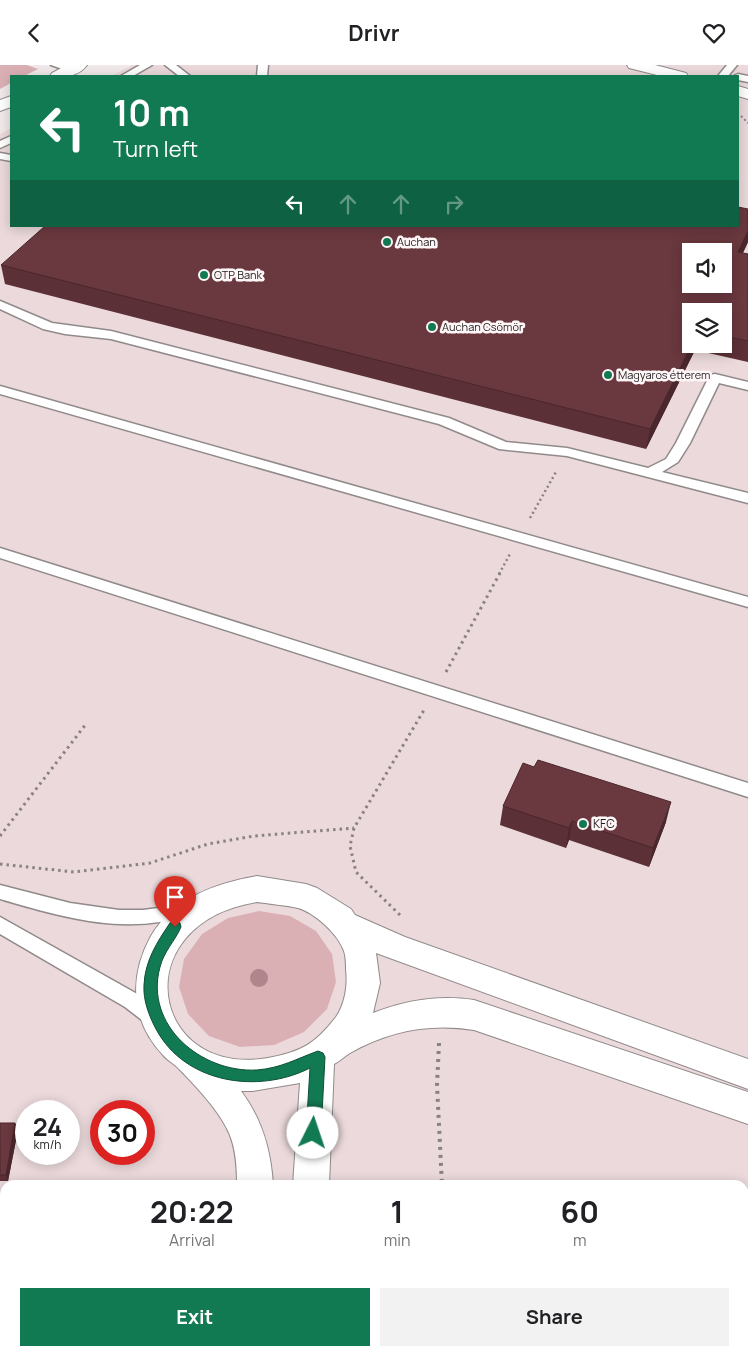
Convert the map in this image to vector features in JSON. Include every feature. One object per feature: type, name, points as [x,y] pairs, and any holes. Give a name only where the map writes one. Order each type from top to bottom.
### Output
[{"type":"street","points":[[635,65],[676,75]]},
{"type":"street","points":[[254,1180],[255,1166],[245,1125],[236,1110],[188,1056],[168,1038],[159,1023],[152,1005],[150,987],[153,968],[159,951],[169,934],[182,919],[199,907],[217,898],[247,890],[288,891],[307,897],[325,906],[346,925],[357,940],[363,957],[366,982],[360,1009],[352,1025],[327,1050],[312,1180]]},
{"type":"street","points":[[346,925],[394,947],[748,1074]]},
{"type":"street","points":[[188,1056],[212,1069],[231,1074],[255,1076],[288,1071],[327,1050],[393,1020],[423,1012],[439,1011],[474,1015],[748,1108]]},
{"type":"lane","points":[[128,75],[147,65]]},
{"type":"lane","points":[[170,65],[184,75]]},
{"type":"lane","points":[[0,305],[12,308],[39,323],[57,329],[111,335],[444,421],[504,446],[567,452],[748,498]]},
{"type":"lane","points":[[650,473],[671,462],[683,443],[715,378],[748,386]]},
{"type":"lane","points":[[0,390],[748,602]]},
{"type":"lane","points":[[0,553],[748,790]]},
{"type":"lane","points":[[0,891],[122,919],[170,915],[217,898]]},
{"type":"lane","points":[[0,925],[132,1001],[159,1023]]},
{"type":"path","points":[[739,112],[748,123]]},
{"type":"path","points":[[403,918],[356,872],[350,846],[354,828],[436,691],[518,538],[567,452]]},
{"type":"path","points":[[0,836],[86,724]]},
{"type":"path","points":[[0,864],[74,872],[150,863],[208,844],[254,836],[354,828]]},
{"type":"path","points":[[439,1011],[438,1085],[442,1180]]},
{"type":"shaded area","points":[[0,65],[27,65],[38,69],[26,75],[10,75],[10,84],[0,89]]},
{"type":"shaded area","points":[[133,65],[748,65],[748,1180],[0,1180],[0,134],[10,129],[10,227],[739,227],[739,75],[113,75]]},
{"type":"shaded area","points":[[259,911],[290,916],[316,931],[332,954],[336,982],[327,1009],[304,1032],[274,1045],[240,1047],[209,1036],[188,1014],[179,987],[184,959],[202,934],[228,918]]},
{"type":"building","name":"Auchan Csömör","points":[[739,207],[748,209],[748,231],[738,252],[748,254],[748,341],[732,338],[732,303],[682,303],[682,353],[688,353],[650,429],[1,265],[44,227],[739,227]]},
{"type":"building","points":[[538,760],[671,802],[653,848],[572,821],[569,828],[503,806],[523,763],[534,767]]},
{"type":"building","points":[[0,1123],[15,1123],[6,1175],[0,1175]]},
{"type":"place","name":"Auchan","points":[[387,242]]},
{"type":"place","name":"OTP Bank","points":[[204,275]]},
{"type":"place","name":"Auchan Csömör","points":[[432,327]]},
{"type":"place","name":"Magyaros étterem","points":[[608,375]]},
{"type":"place","name":"KFC","points":[[583,824]]},
{"type":"route","points":[[175,927],[159,951],[153,968],[150,987],[155,1014],[168,1038],[195,1061],[212,1069],[231,1074],[255,1076],[280,1073],[311,1062],[318,1057],[318,1086],[313,1133]]}]
